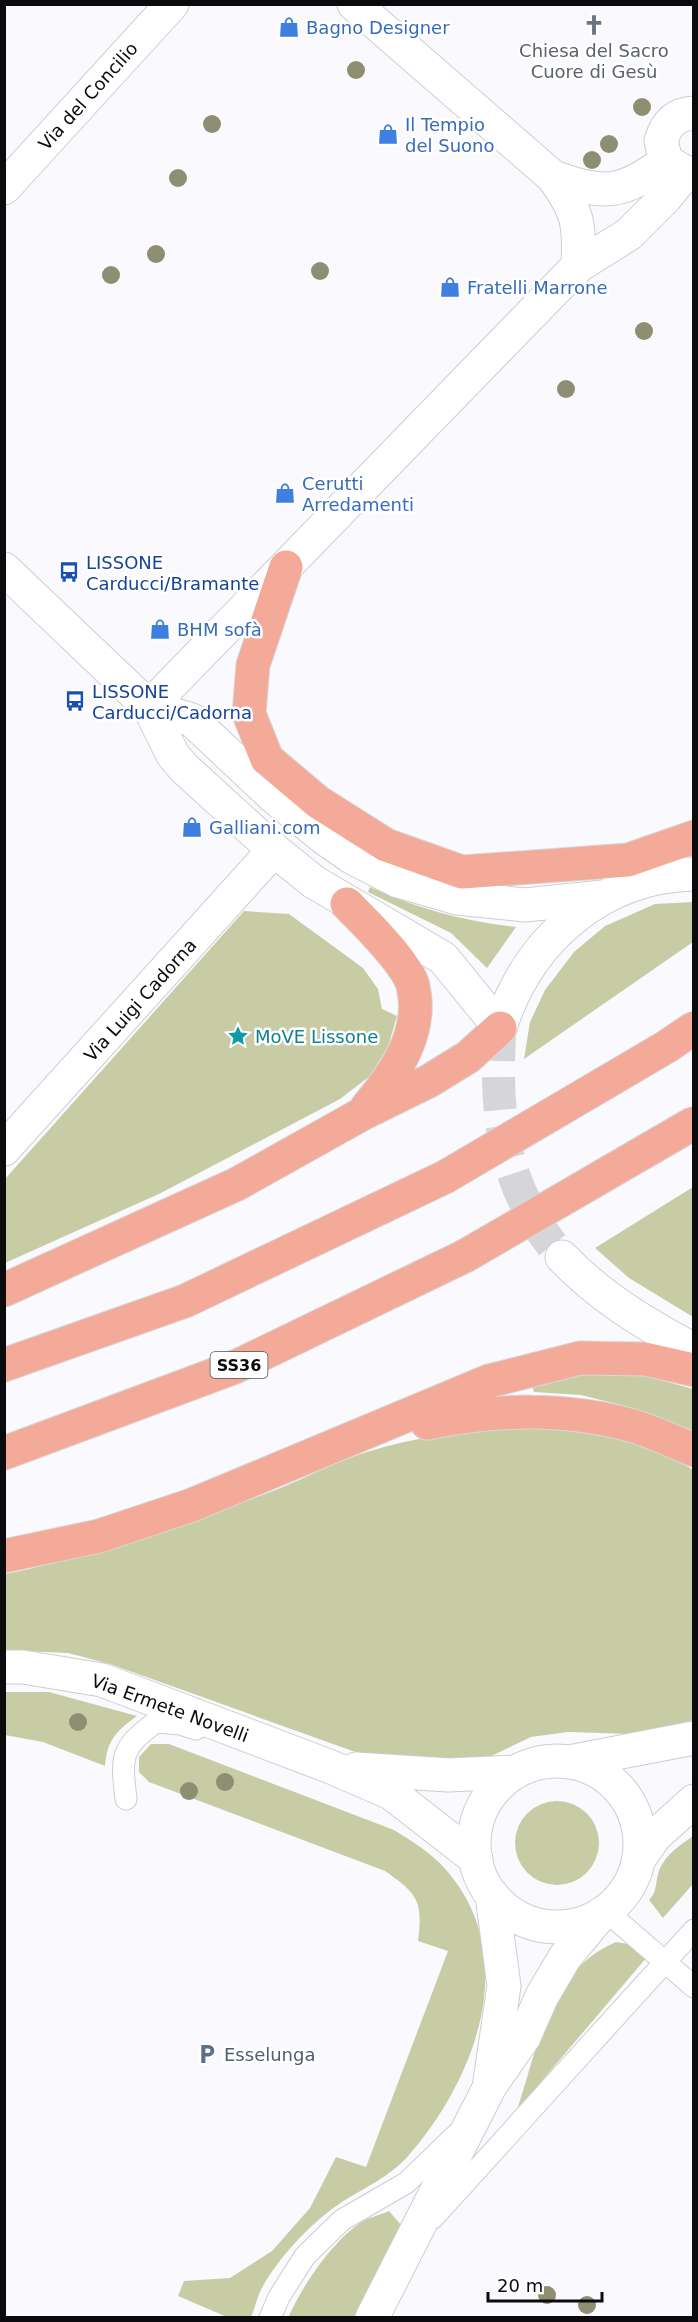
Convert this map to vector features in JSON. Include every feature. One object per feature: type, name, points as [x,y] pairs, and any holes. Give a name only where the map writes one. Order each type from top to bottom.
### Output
[{"type":"highway","points":[[286,567],[253,665],[249,714],[267,759],[318,802],[386,845],[462,872],[628,860],[693,837]]},
{"type":"highway","points":[[347,904],[385,944],[413,984],[415,1010],[408,1047],[392,1079],[362,1114]]},
{"type":"highway","points":[[4,1290],[237,1184],[362,1114],[429,1081],[468,1057],[501,1028]]},
{"type":"highway","points":[[4,1365],[185,1301],[445,1177],[666,1047],[693,1028]]},
{"type":"highway","name":"SS36","points":[[4,1453],[235,1367],[465,1256],[693,1123]]},
{"type":"highway","points":[[4,1556],[99,1536],[192,1505],[489,1381],[580,1358],[645,1359],[693,1370]]},
{"type":"highway","points":[[355,1437],[474,1413],[554,1412],[633,1426],[693,1450]]},
{"type":"street","name":"Via del Concilio","points":[[4,188],[172,4]]},
{"type":"street","points":[[354,4],[553,177],[572,204],[578,224],[578,266]]},
{"type":"street","points":[[682,168],[661,141],[663,131],[677,117],[693,113]]},
{"type":"street","points":[[553,177],[584,188],[615,188],[682,168]]},
{"type":"street","points":[[149,706],[578,266],[629,234],[666,197],[682,168]]},
{"type":"street","points":[[4,569],[149,706],[173,755],[184,768],[274,850],[347,904],[411,937],[443,958],[501,1028]]},
{"type":"street","points":[[149,706],[192,720],[259,784],[324,838],[353,858],[398,881],[457,898],[525,905],[603,897]]},
{"type":"street","name":"Via Luigi Cadorna","points":[[4,1149],[274,850]]},
{"type":"street","points":[[501,1028],[508,1004],[535,954],[576,916],[603,897],[644,881],[672,874],[693,874]]},
{"type":"street","points":[[562,1257],[583,1279],[618,1306],[693,1350]]},
{"type":"street","name":"Via Ermete Novelli","points":[[4,1667],[23,1667],[102,1680],[318,1762],[391,1793],[476,1859]]},
{"type":"street","points":[[604,1913],[578,1925],[547,1927],[517,1917],[492,1895],[482,1878],[476,1859],[475,1838],[481,1812],[495,1789],[516,1772],[548,1761],[568,1762],[693,1738]]},
{"type":"street","name":"Via Ermete Novelli","points":[[318,1762],[448,1775],[516,1772]]},
{"type":"street","points":[[568,1762],[600,1772],[624,1794],[639,1828],[639,1859]]},
{"type":"street","points":[[372,2318],[482,2100],[524,2037],[542,1996],[565,1957],[627,1888],[639,1859],[655,1836],[693,1801]]},
{"type":"street","points":[[482,2100],[504,1986],[492,1895]]},
{"type":"lane","points":[[126,1799],[122,1765],[133,1739],[156,1722],[180,1724],[265,1752],[318,1762]]},
{"type":"lane","points":[[604,1913],[665,1961],[693,1987]]},
{"type":"lane","points":[[405,2250],[693,1930]]},
{"type":"lane","points":[[270,2318],[279,2297],[305,2256],[342,2220],[406,2183],[446,2146],[482,2100]]},
{"type":"green space","points":[[370,887],[406,902],[442,913],[516,927],[487,968],[451,933],[368,892]]},
{"type":"green space","points":[[693,902],[693,942],[524,1059],[530,1022],[545,990],[574,952],[605,926],[655,904]]},
{"type":"green space","points":[[244,911],[289,914],[363,968],[378,989],[382,1009],[397,1016],[388,1047],[370,1076],[340,1099],[161,1193],[5,1263],[5,1179]]},
{"type":"green space","points":[[693,1187],[693,1317],[629,1278],[595,1248]]},
{"type":"green space","points":[[602,1373],[647,1376],[693,1389],[693,1431],[636,1409],[581,1395],[534,1392],[531,1382],[551,1376]]},
{"type":"green space","points":[[509,1426],[604,1436],[653,1449],[693,1470],[694,1720],[631,1734],[568,1732],[531,1737],[483,1760],[447,1768],[361,1754],[110,1664],[68,1653],[5,1650],[5,1574],[109,1548],[177,1526],[278,1489],[358,1455],[387,1446]]},
{"type":"green space","points":[[5,1692],[49,1692],[137,1716],[114,1736],[108,1749],[105,1766],[43,1742],[5,1735]]},
{"type":"green space","points":[[151,1744],[169,1744],[394,1830],[429,1853],[447,1871],[470,1905],[482,1941],[485,1979],[481,2017],[470,2055],[433,2125],[401,2163],[328,2212],[296,2242],[260,2291],[251,2317],[227,2317],[178,2296],[184,2281],[230,2278],[272,2251],[310,2208],[336,2157],[366,2167],[448,1951],[418,1941],[420,1916],[416,1900],[405,1886],[385,1871],[149,1782],[139,1772],[139,1757]]},
{"type":"green space","points":[[557,1801],[573,1804],[587,1813],[596,1827],[599,1843],[596,1859],[587,1873],[573,1882],[557,1885],[541,1882],[527,1873],[518,1859],[515,1843],[518,1827],[527,1813],[541,1804]]},
{"type":"green space","points":[[693,1836],[693,1884],[663,1918],[649,1900],[655,1891],[660,1868],[677,1848]]},
{"type":"green space","points":[[616,1942],[628,1944],[647,1957],[517,2110],[540,2037],[561,1991],[575,1971],[593,1955]]},
{"type":"green space","points":[[389,2211],[401,2225],[354,2317],[288,2318],[310,2278],[341,2240],[363,2221]]},
{"type":"tunnel","points":[[500,1028],[499,1091],[501,1121],[507,1150],[515,1178],[527,1205],[542,1231],[562,1257]]},
{"type":"place","name":"Chiesa del Sacro Cuore di Gesù","points":[[594,25]]},
{"type":"place","name":"Bagno Designer","points":[[289,27]]},
{"type":"place","name":"Il Tempio del Suono","points":[[388,134]]},
{"type":"place","name":"Fratelli Marrone","points":[[450,287]]},
{"type":"place","name":"Cerutti Arredamenti","points":[[285,493]]},
{"type":"place","name":"LISSONE Carducci/Bramante","points":[[69,572]]},
{"type":"place","name":"BHM sofà","points":[[160,629]]},
{"type":"place","name":"LISSONE Carducci/Cadorna","points":[[75,701]]},
{"type":"place","name":"Galliani.com","points":[[192,827]]},
{"type":"place","name":"MoVE Lissone","points":[[238,1036]]},
{"type":"place","name":"Esselunga","points":[[207,2054]]}]
